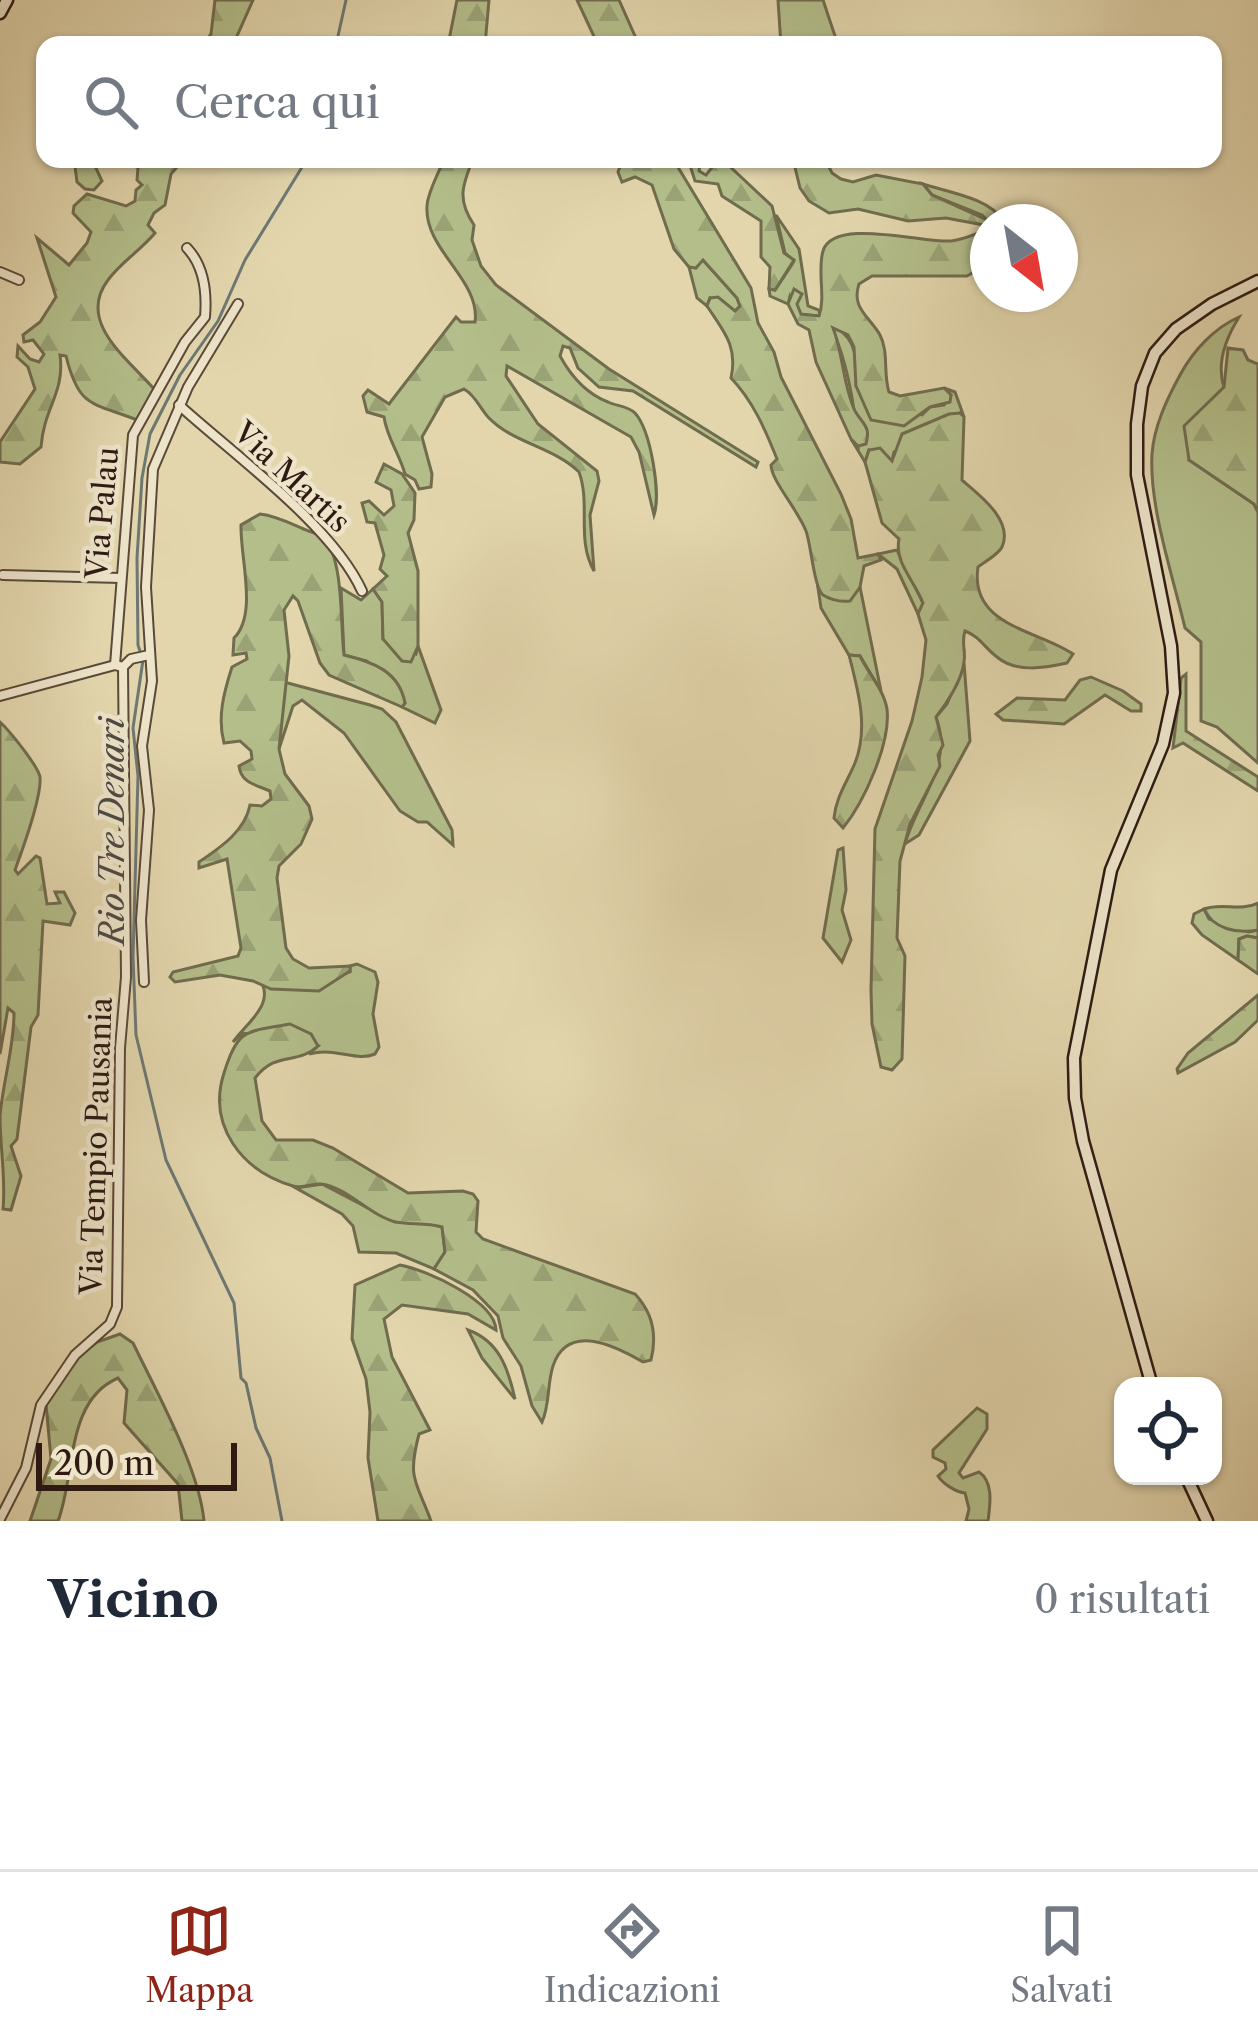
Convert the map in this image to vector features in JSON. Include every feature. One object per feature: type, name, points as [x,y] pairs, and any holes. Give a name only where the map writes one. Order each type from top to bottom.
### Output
[{"type":"main road","points":[[0,13],[7,0]]},
{"type":"main road","points":[[1149,1377],[1075,1098],[1075,1058],[1111,870],[1158,757],[1172,706],[1171,646],[1137,475],[1137,424],[1152,358],[1176,329],[1258,281]]},
{"type":"main road","points":[[1190,1485],[1207,1521]]},
{"type":"street","name":"Via Palau","points":[[123,664],[121,578],[134,432],[205,316],[202,276],[187,248]]},
{"type":"street","points":[[0,272],[19,280]]},
{"type":"street","points":[[144,982],[141,920],[149,810],[142,746],[152,681],[146,586],[153,469],[179,405],[238,304]]},
{"type":"street","name":"Via Martis","points":[[179,405],[323,535],[362,591]]},
{"type":"street","points":[[2,574],[121,578]]},
{"type":"street","points":[[0,696],[149,655]]},
{"type":"street","name":"Via Tempio Pausania","points":[[0,1519],[26,1468],[41,1405],[75,1354],[110,1324],[117,1307],[120,1048],[126,977],[123,664]]},
{"type":"street","points":[[125,717],[144,718]]},
{"type":"green space","points":[[215,0],[253,0],[237,36],[211,34]]},
{"type":"green space","points":[[457,0],[489,0],[486,36],[450,36]]},
{"type":"green space","points":[[577,0],[619,0],[635,36],[594,36]]},
{"type":"green space","points":[[778,0],[823,0],[835,36],[780,36]]},
{"type":"green space","points":[[75,168],[96,168],[102,181],[94,190],[77,182]]},
{"type":"green space","points":[[138,168],[176,168],[165,205],[148,225],[155,233],[108,280],[98,311],[109,339],[154,389],[137,420],[108,410],[82,394],[66,356],[60,355],[60,380],[41,447],[20,464],[0,462],[0,442],[35,389],[28,367],[17,357],[18,346],[39,362],[44,354],[33,340],[24,342],[23,335],[40,322],[56,297],[37,238],[69,265],[91,232],[73,213],[74,206],[87,194],[126,206],[135,201],[142,185],[137,180]]},
{"type":"green space","points":[[440,168],[470,168],[463,200],[474,225],[472,240],[481,266],[496,285],[609,369],[758,462],[756,467],[633,391],[599,387],[578,368],[570,348],[563,346],[560,356],[580,384],[600,399],[632,411],[641,422],[653,463],[654,515],[631,437],[507,366],[506,376],[538,424],[597,471],[590,515],[594,571],[586,547],[579,472],[498,426],[464,389],[445,397],[422,437],[432,474],[431,487],[419,489],[405,474],[384,417],[367,412],[363,396],[368,390],[389,404],[456,317],[475,322],[470,292],[428,222],[431,188]]},
{"type":"green space","points":[[620,168],[678,168],[751,288],[758,323],[781,377],[851,519],[858,558],[878,554],[881,560],[864,566],[860,587],[850,601],[820,591],[806,531],[772,471],[777,459],[752,406],[731,378],[731,348],[707,306],[710,298],[718,297],[735,311],[740,306],[737,298],[703,260],[696,268],[689,267],[674,249],[652,185],[635,177],[622,182]]},
{"type":"green space","points":[[691,168],[700,168],[706,175],[712,168],[731,168],[772,206],[784,253],[794,260],[775,290],[769,289],[770,267],[761,257],[761,221],[722,196],[718,184],[695,181]]},
{"type":"green space","points":[[795,168],[830,168],[853,182],[876,175],[923,184],[932,195],[970,212],[970,222],[946,218],[908,221],[858,209],[829,213],[809,201]]},
{"type":"green space","points":[[923,184],[983,204],[970,204],[970,210],[932,195]]},
{"type":"green space","points":[[776,215],[799,249],[808,306],[819,310],[820,316],[801,315],[790,296],[788,304],[770,296],[769,289],[775,290],[794,261],[785,253]]},
{"type":"green space","points":[[843,235],[970,236],[967,276],[872,276],[859,284],[857,292],[859,306],[883,342],[889,392],[900,396],[944,388],[951,395],[950,402],[930,407],[904,426],[871,420],[856,386],[854,347],[848,335],[833,328],[851,401],[867,429],[866,444],[858,446],[816,362],[809,330],[798,324],[788,304],[794,289],[802,294],[797,304],[801,314],[819,316],[823,251]]},
{"type":"green space","points":[[702,259],[737,298],[740,306],[735,311],[710,298],[707,306],[697,298],[689,267],[696,268]]},
{"type":"green space","points":[[1239,317],[1224,351],[1224,387],[1189,460],[1254,504],[1258,512],[1258,763],[1217,727],[1201,721],[1201,642],[1185,628],[1152,475],[1155,433],[1180,375],[1205,341]]},
{"type":"green space","points":[[835,327],[852,345],[856,386],[922,415],[930,407],[944,405],[951,395],[944,388],[955,392],[964,417],[960,413],[894,452],[892,461],[869,450],[865,462],[851,439],[858,446]]},
{"type":"green space","points":[[1228,348],[1243,350],[1248,360],[1258,364],[1258,512],[1254,504],[1189,460],[1184,426],[1224,387]]},
{"type":"green space","points":[[960,413],[964,417],[962,480],[993,509],[1003,527],[1002,547],[978,567],[984,602],[1009,624],[1073,654],[1067,663],[1021,667],[1005,662],[965,631],[960,676],[936,717],[943,745],[940,766],[910,824],[900,861],[897,938],[905,956],[902,1059],[892,1070],[881,1067],[872,1024],[875,829],[912,721],[926,640],[918,614],[923,603],[902,564],[899,539],[882,523],[865,462],[869,450],[880,448],[892,461],[902,434]]},
{"type":"green space","points":[[384,464],[402,474],[415,493],[414,520],[408,533],[418,571],[418,646],[411,662],[402,661],[383,639],[382,602],[373,589],[387,576],[380,569],[384,555],[375,523],[367,522],[362,503],[369,501],[384,515],[394,506],[391,490],[376,482]]},
{"type":"green space","points":[[260,514],[324,536],[338,576],[344,655],[391,676],[405,703],[402,707],[329,675],[293,596],[284,610],[289,656],[279,749],[285,774],[309,806],[312,819],[301,844],[279,866],[277,878],[286,948],[293,959],[309,968],[350,966],[350,971],[319,991],[271,989],[220,975],[175,982],[170,977],[173,972],[238,956],[241,948],[227,859],[199,868],[199,862],[237,831],[250,805],[262,806],[271,799],[270,791],[243,776],[239,766],[252,759],[251,751],[240,741],[224,743],[221,724],[232,667],[247,659],[246,653],[233,655],[246,600],[241,525]]},
{"type":"green space","points":[[897,550],[923,603],[918,614],[897,569],[878,554]]},
{"type":"green space","points":[[860,587],[881,691],[860,656],[849,655],[821,608],[818,588],[824,595],[850,600]]},
{"type":"green space","points":[[341,588],[361,600],[373,589],[382,602],[383,639],[416,654],[418,646],[441,710],[435,723],[402,707],[405,703],[367,661],[344,655]]},
{"type":"green space","points":[[849,655],[860,656],[879,688],[887,723],[874,772],[843,828],[834,818],[835,810],[861,736],[861,709]]},
{"type":"green space","points":[[964,663],[970,741],[919,835],[905,844],[937,767],[940,734],[936,717],[947,704]]},
{"type":"green space","points":[[1186,674],[1186,731],[1258,777],[1258,791],[1183,743],[1173,748],[1181,678]]},
{"type":"green space","points":[[1091,677],[1123,691],[1141,704],[1141,711],[1131,711],[1105,695],[1064,724],[1003,720],[996,714],[1017,698],[1065,700],[1080,680]]},
{"type":"green space","points":[[284,682],[382,709],[396,722],[452,830],[453,845],[427,822],[400,811],[344,733],[302,700],[293,706],[279,749]]},
{"type":"green space","points":[[0,722],[40,777],[35,810],[15,870],[18,874],[36,856],[40,858],[47,904],[60,903],[55,892],[64,892],[75,913],[70,925],[43,921],[38,1015],[31,1027],[17,1139],[11,1146],[21,1176],[11,1210],[3,1209],[0,1128],[14,1013],[8,1008],[0,1054]]},
{"type":"green space","points":[[843,848],[846,890],[842,910],[851,940],[842,962],[823,938],[838,850]]},
{"type":"green space","points":[[1258,903],[1258,930],[1250,931],[1220,925],[1204,909],[1244,907]]},
{"type":"green space","points":[[1204,909],[1209,919],[1249,932],[1258,930],[1258,938],[1239,939],[1238,960],[1192,923],[1194,914]]},
{"type":"green space","points":[[1258,938],[1258,974],[1238,960],[1239,939]]},
{"type":"green space","points":[[350,966],[375,972],[378,982],[373,1014],[379,1047],[375,1054],[309,1054],[318,1046],[243,1033],[233,1042],[260,1008],[263,986],[294,989],[350,972]]},
{"type":"green space","points":[[1258,995],[1258,1020],[1235,1042],[1178,1073],[1188,1053]]},
{"type":"green space","points":[[290,1024],[311,1034],[318,1046],[302,1056],[271,1064],[255,1078],[262,1121],[276,1140],[313,1140],[333,1148],[408,1193],[473,1194],[478,1201],[476,1232],[483,1239],[635,1294],[652,1325],[651,1360],[643,1362],[594,1342],[570,1344],[553,1366],[542,1422],[532,1406],[521,1366],[503,1338],[498,1316],[473,1290],[434,1269],[445,1252],[442,1227],[386,1219],[331,1186],[293,1186],[244,1158],[220,1111],[224,1073],[239,1040]]},
{"type":"green space","points":[[322,1184],[395,1222],[423,1221],[442,1227],[445,1252],[434,1269],[396,1253],[359,1252],[353,1226],[342,1214],[296,1188]]},
{"type":"green space","points":[[400,1265],[442,1280],[472,1298],[493,1319],[496,1330],[468,1314],[402,1305],[384,1319],[392,1357],[430,1430],[419,1434],[414,1471],[431,1521],[378,1521],[368,1458],[366,1379],[352,1339],[355,1285]]},
{"type":"green space","points":[[468,1330],[487,1341],[500,1357],[515,1399],[482,1358]]},
{"type":"green space","points":[[120,1334],[133,1343],[176,1431],[204,1521],[182,1521],[178,1484],[124,1423],[127,1390],[118,1378],[101,1389],[80,1421],[58,1521],[30,1521],[51,1459],[46,1404],[74,1360],[97,1342]]},
{"type":"green space","points":[[977,1408],[987,1414],[987,1429],[959,1473],[963,1478],[979,1472],[984,1476],[990,1508],[988,1521],[966,1521],[965,1493],[938,1476],[946,1469],[945,1463],[933,1457],[933,1450]]},
{"type":"waterway","name":"Rio Tre Denari","points":[[338,36],[346,0]]},
{"type":"waterway","name":"Rio Tre Denari","points":[[282,1521],[270,1458],[241,1378],[234,1303],[166,1160],[136,1035],[133,957],[138,776],[133,728],[143,660],[138,645],[137,558],[150,434],[301,168]]}]
